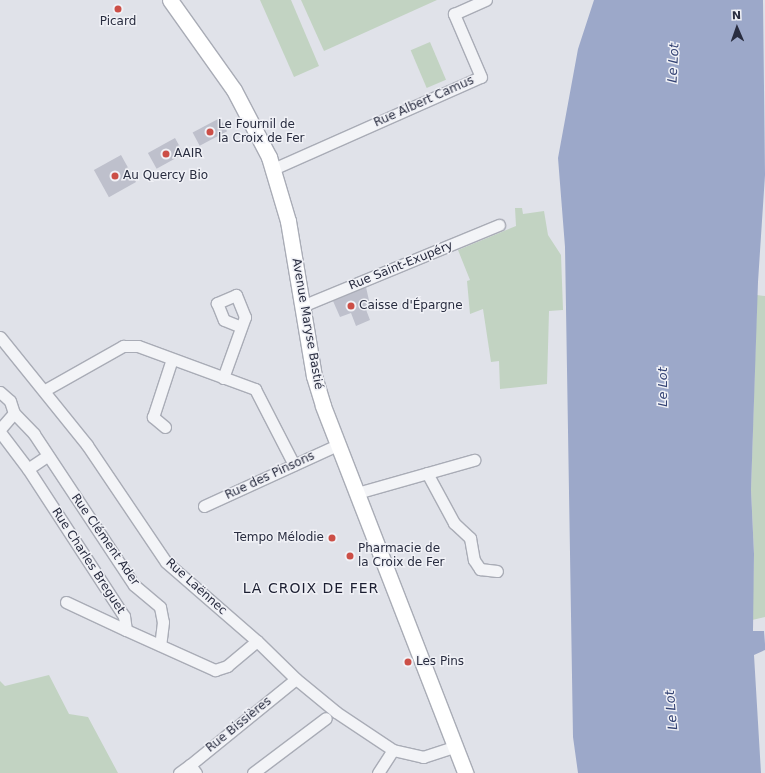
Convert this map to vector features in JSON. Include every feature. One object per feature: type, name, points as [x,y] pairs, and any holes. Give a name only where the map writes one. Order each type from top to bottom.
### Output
[{"type":"street","name":"Avenue Maryse Bastié","points":[[170,0],[234,90],[273,169],[288,220],[314,376],[336,445],[357,493],[465,773]]},
{"type":"street","name":"Rue Albert Camus","points":[[273,169],[481,77],[454,14],[486,0]]},
{"type":"street","name":"Rue Saint-Exupéry","points":[[302,306],[499,225]]},
{"type":"street","points":[[223,378],[241,327]]},
{"type":"street","name":"Rue Laënnec","points":[[0,336],[87,445],[166,562],[257,641],[296,679],[336,712],[393,750],[423,757],[454,747]]},
{"type":"street","points":[[44,390],[123,346],[138,346],[255,389],[261,395],[294,464]]},
{"type":"street","points":[[165,427],[153,417],[172,359]]},
{"type":"street","name":"Rue Clément Ader","points":[[0,392],[10,401],[14,413],[34,434],[47,456],[134,585],[160,607],[164,622],[160,645]]},
{"type":"street","points":[[0,429],[14,413]]},
{"type":"street","name":"Rue Charles Breguet","points":[[0,432],[28,469],[124,616],[126,630],[215,670],[227,666],[257,641]]},
{"type":"street","name":"Rue des Pinsons","points":[[204,506],[336,445]]},
{"type":"street","points":[[28,469],[47,456]]},
{"type":"street","points":[[357,493],[474,460]]},
{"type":"street","points":[[427,473],[454,523],[470,538],[474,560],[480,569],[497,571]]},
{"type":"street","points":[[66,602],[126,630]]},
{"type":"street","name":"Rue Bissières","points":[[179,773],[193,769],[296,679]]},
{"type":"street","points":[[253,773],[326,718]]},
{"type":"street","points":[[381,771],[393,750]]},
{"type":"green space","points":[[260,0],[291,0],[319,66],[294,77]]},
{"type":"green space","points":[[301,0],[437,0],[324,51]]},
{"type":"green space","points":[[430,42],[446,80],[427,88],[411,50]]},
{"type":"green space","points":[[515,208],[522,208],[523,214],[544,211],[548,235],[561,255],[563,310],[549,311],[547,384],[500,389],[499,361],[491,362],[483,309],[470,314],[467,281],[470,280],[458,250],[516,226]]},
{"type":"green space","points":[[757,295],[765,296],[765,617],[752,620],[754,554],[751,490]]},
{"type":"green space","points":[[49,675],[69,714],[88,717],[118,773],[0,773],[0,681],[5,686]]},
{"type":"water","name":"Le Lot","points":[[594,0],[763,0],[765,175],[758,282],[751,490],[754,554],[753,631],[764,631],[765,644],[765,650],[754,655],[761,773],[578,773],[573,737],[565,247],[558,158],[578,49]]},
{"type":"building","name":"Le Fournil de la Croix de Fer","points":[[220,118],[227,131],[200,146],[193,133]]},
{"type":"building","name":"AAIR","points":[[175,138],[184,154],[157,169],[148,153]]},
{"type":"building","name":"Au Quercy Bio","points":[[121,155],[136,182],[109,197],[94,170]]},
{"type":"building","name":"Caisse d'Épargne","points":[[366,287],[370,305],[365,307],[370,320],[356,326],[351,313],[340,317],[333,301]]},
{"type":"place","name":"Picard","points":[[118,9]]},
{"type":"place","name":"Le Fournil de la Croix de Fer","points":[[210,132]]},
{"type":"place","name":"AAIR","points":[[166,154]]},
{"type":"place","name":"Au Quercy Bio","points":[[115,176]]},
{"type":"place","name":"Caisse d'Épargne","points":[[351,306]]},
{"type":"place","name":"Tempo Mélodie","points":[[332,538]]},
{"type":"place","name":"Pharmacie de la Croix de Fer","points":[[350,556]]},
{"type":"place","name":"Les Pins","points":[[408,662]]},
{"type":"district","name":"LA CROIX DE FER","points":[[311,588]]}]
